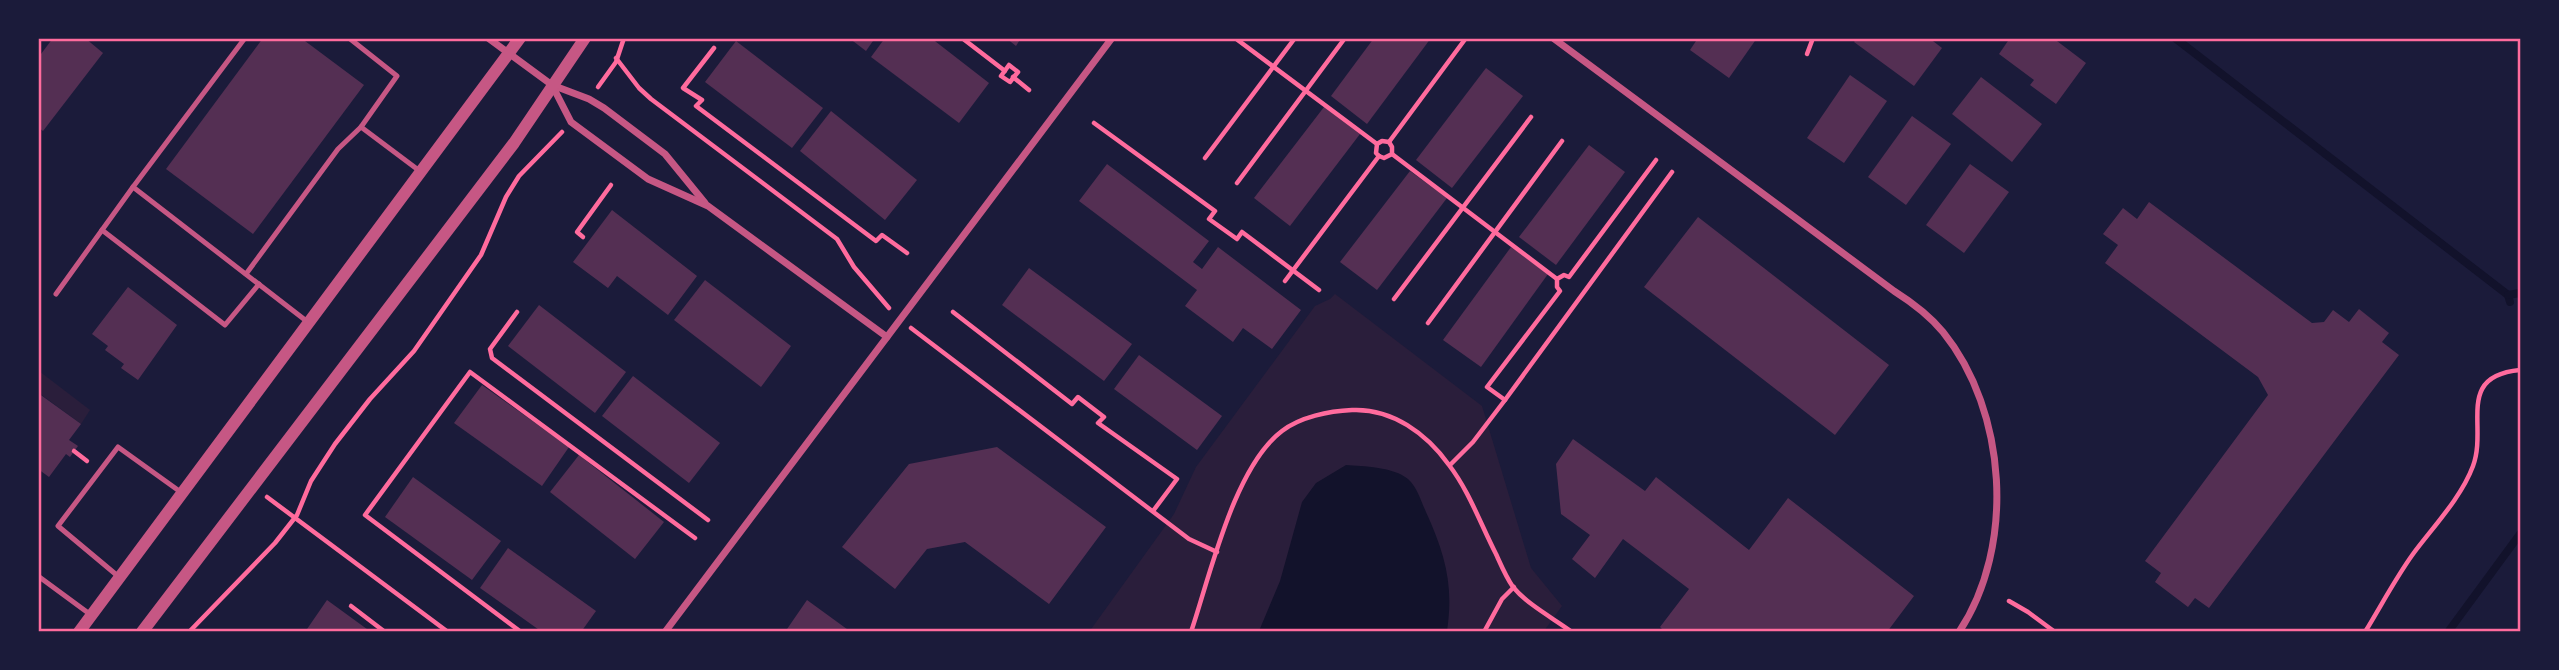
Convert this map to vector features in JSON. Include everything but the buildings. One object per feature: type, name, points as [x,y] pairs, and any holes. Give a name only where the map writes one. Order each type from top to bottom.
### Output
[{"type":"street","points":[[488,38],[552,85],[589,99],[604,108],[665,154],[708,206]]},
{"type":"street","points":[[79,632],[520,38]]},
{"type":"street","points":[[142,632],[514,143],[585,38]]},
{"type":"street","points":[[665,632],[1112,38]]},
{"type":"street","points":[[1553,38],[1894,291],[1917,305],[1951,342],[1971,377],[1986,417],[1993,452],[1997,496],[1988,563],[1971,609],[1959,632]]},
{"type":"street","points":[[552,85],[570,122],[648,179],[708,206],[887,337]]},
{"type":"lane","points":[[56,294],[244,38]]},
{"type":"lane","points":[[246,274],[338,149],[361,127],[397,76],[349,38]]},
{"type":"lane","points":[[361,127],[421,172]]},
{"type":"lane","points":[[133,187],[309,323]]},
{"type":"lane","points":[[102,230],[225,325],[259,284]]},
{"type":"lane","points":[[120,577],[58,526],[118,447],[182,493]]},
{"type":"lane","points":[[38,576],[91,615]]},
{"type":"path","points":[[599,86],[612,69],[624,38]]},
{"type":"path","points":[[961,38],[1005,71],[1001,76],[1010,82],[1013,77],[1029,90]]},
{"type":"path","points":[[1235,38],[1377,144]]},
{"type":"path","points":[[1205,158],[1295,38]]},
{"type":"path","points":[[1237,184],[1345,38]]},
{"type":"path","points":[[1389,142],[1466,38]]},
{"type":"path","points":[[1807,54],[1813,38]]},
{"type":"path","points":[[714,48],[683,89],[702,100],[696,106],[877,241],[882,235],[907,253]]},
{"type":"path","points":[[616,58],[651,99],[836,239],[877,295]]},
{"type":"path","points":[[1394,299],[1531,117]]},
{"type":"path","points":[[1094,123],[1215,211],[1209,219],[1237,239],[1242,232],[1319,290]]},
{"type":"path","points":[[189,632],[275,543],[295,518],[311,481],[335,444],[414,351],[481,254],[506,197],[519,176],[528,163],[562,132]]},
{"type":"path","points":[[1377,144],[1382,141],[1389,142]]},
{"type":"path","points":[[1427,323],[1562,141]]},
{"type":"path","points":[[1389,142],[1392,154]]},
{"type":"path","points":[[1377,144],[1376,152],[1379,156],[1384,158],[1392,154]]},
{"type":"path","points":[[1392,154],[1557,279]]},
{"type":"path","points":[[1285,281],[1379,156]]},
{"type":"path","points":[[1557,279],[1564,275],[1569,277],[1656,160]]},
{"type":"path","points":[[1450,465],[1473,442],[1505,400],[1672,172]]},
{"type":"path","points":[[583,237],[577,232],[611,185]]},
{"type":"path","points":[[1505,400],[1487,387],[1560,290],[1556,287],[1557,279]]},
{"type":"path","points":[[517,312],[489,349],[492,358],[708,520]]},
{"type":"path","points":[[953,312],[1072,404],[1078,397],[1104,417],[1098,423],[1177,480],[1153,511]]},
{"type":"path","points":[[912,330],[1196,543],[1217,552]]},
{"type":"path","points":[[2365,632],[2410,558],[2471,471],[2477,446],[2477,403],[2483,387],[2507,372],[2521,370]]},
{"type":"path","points":[[521,632],[365,515],[470,372],[695,538]]},
{"type":"path","points":[[1191,632],[1217,552],[1246,478],[1258,457],[1282,431],[1309,415],[1348,410],[1382,414],[1404,423],[1423,436],[1450,465],[1514,587],[1572,632]]},
{"type":"path","points":[[267,497],[448,632]]},
{"type":"path","points":[[1484,632],[1502,600],[1514,587]]},
{"type":"path","points":[[2009,601],[2055,632]]},
{"type":"path","points":[[351,607],[385,632]]},
{"type":"shaded area","points":[[1335,294],[1482,406],[1531,568],[1562,606],[1544,631],[1089,632],[1174,514],[1196,467],[1315,306]]},
{"type":"shaded area","points":[[39,371],[90,410],[81,424],[39,393]]},
{"type":"shaded area","points":[[1346,465],[1395,472],[1414,486],[1443,556],[1449,599],[1447,631],[1259,631],[1280,581],[1302,502],[1316,483]]},
{"type":"waterway","points":[[2175,38],[2508,295],[2510,302]]},
{"type":"waterway","points":[[2508,295],[2520,293]]},
{"type":"waterway","points":[[2448,632],[2520,534]]}]
